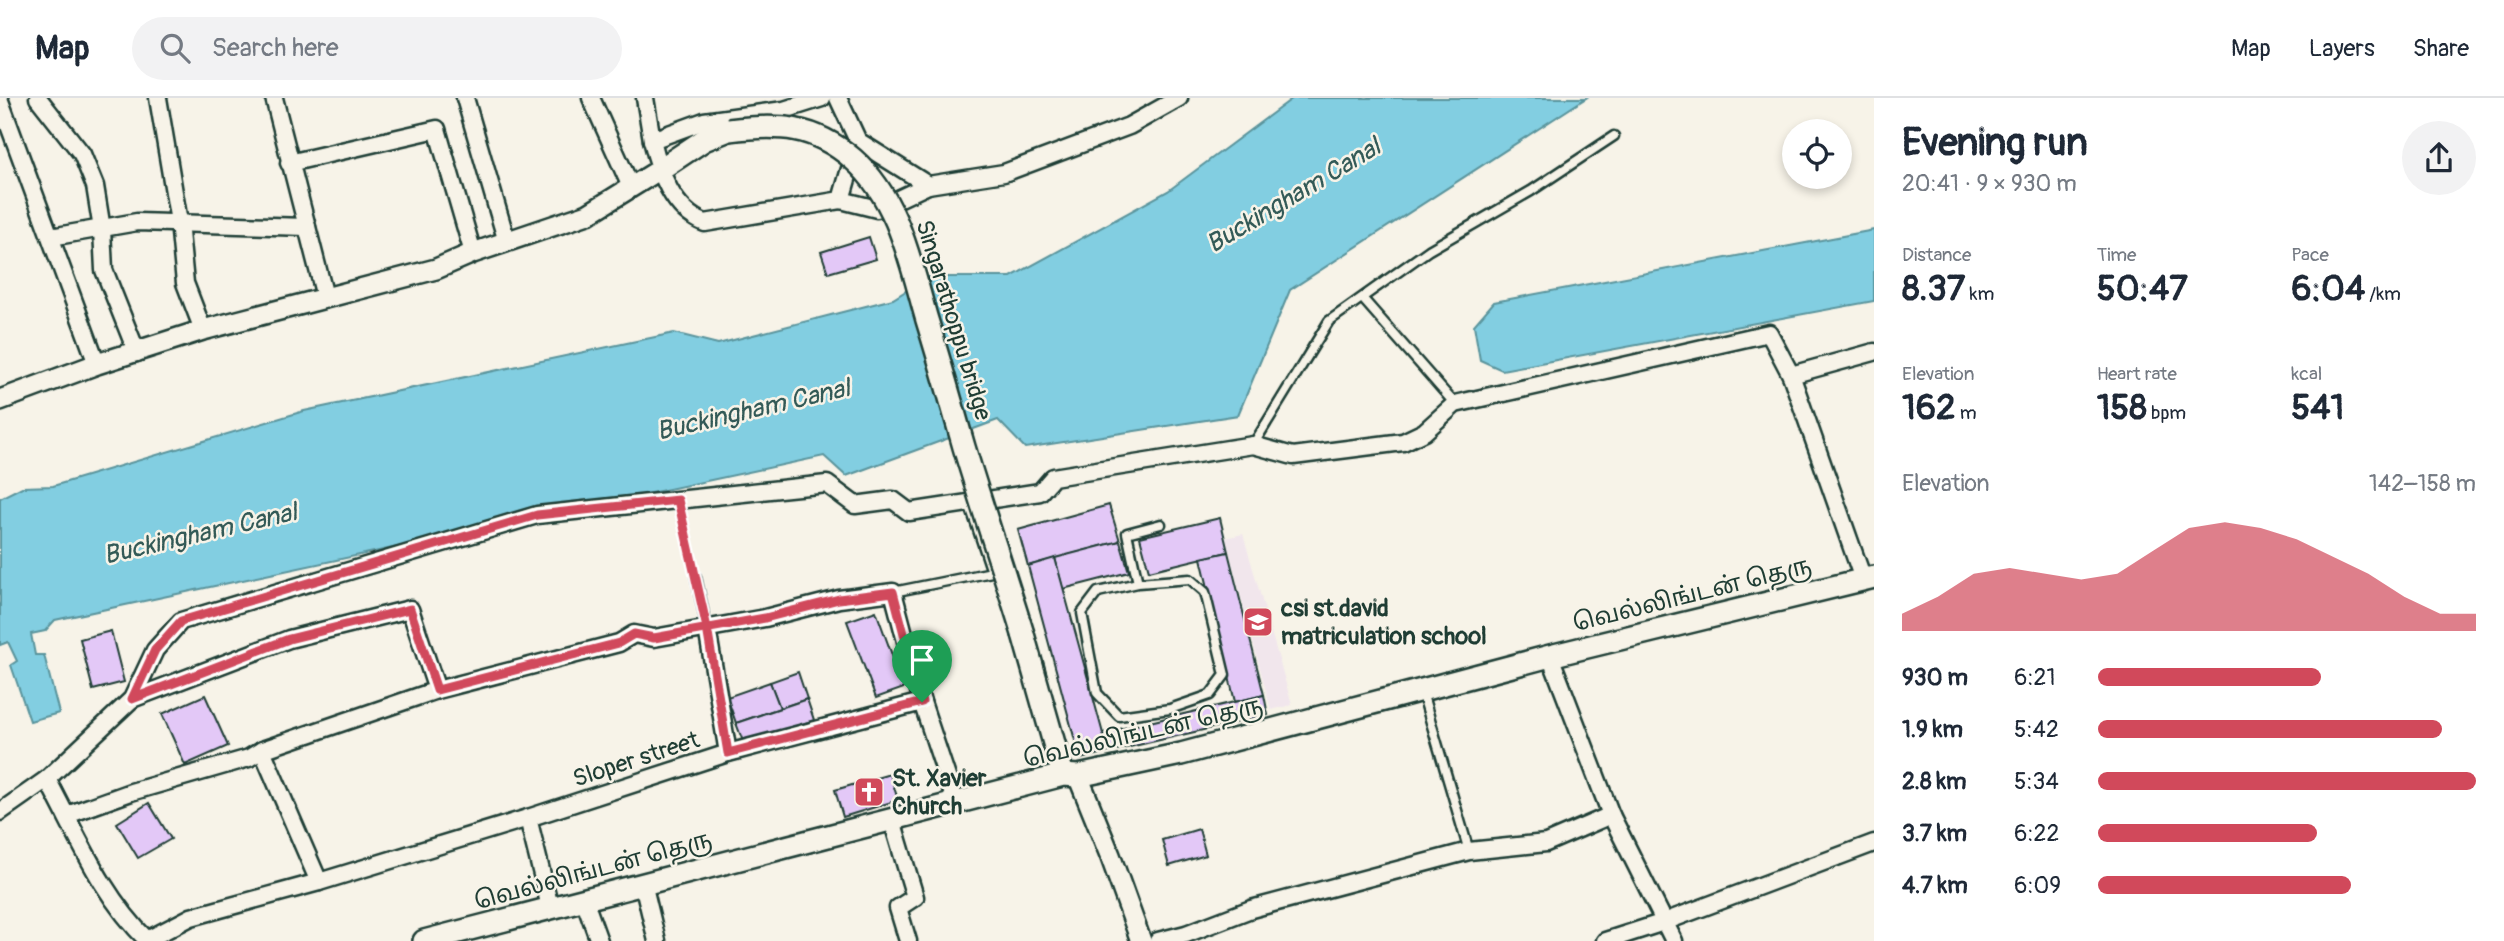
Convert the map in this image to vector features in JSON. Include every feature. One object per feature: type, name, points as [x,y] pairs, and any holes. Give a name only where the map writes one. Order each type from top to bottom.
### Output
[{"type":"main road","name":"Singarathoppu bridge","points":[[659,170],[704,140],[729,130],[768,125],[800,129],[830,142],[854,160],[872,180],[895,216],[908,254],[1023,634],[1071,776]]},
{"type":"main road","name":"வெல்லிங்டன் தெரு","points":[[439,939],[643,883],[892,820],[1071,776],[1181,754],[1550,656],[1870,578]]},
{"type":"street","points":[[38,98],[82,154],[95,186],[102,229],[104,270],[136,353]]},
{"type":"street","points":[[158,98],[179,222],[186,283],[203,330]]},
{"type":"street","points":[[274,98],[325,297]]},
{"type":"street","points":[[465,98],[508,242]]},
{"type":"street","points":[[591,98],[631,187]]},
{"type":"street","points":[[645,98],[659,170],[674,197],[690,217],[705,223],[841,200],[877,209],[928,184],[1004,173],[1129,127],[1179,98]]},
{"type":"street","points":[[652,140],[704,121],[822,98]]},
{"type":"street","points":[[838,98],[858,141],[928,184]]},
{"type":"street","points":[[0,101],[97,364]]},
{"type":"street","points":[[289,163],[437,129],[473,253]]},
{"type":"street","points":[[841,200],[858,141]]},
{"type":"street","points":[[0,400],[97,364],[203,330],[436,269],[473,253],[588,214],[659,170]]},
{"type":"street","points":[[51,237],[137,222],[307,227]]},
{"type":"street","points":[[0,812],[47,779],[132,699],[155,650],[181,621],[537,515],[827,484],[855,506],[893,500],[909,512],[1040,492],[1054,477],[1252,445],[1293,456],[1372,448],[1403,442],[1424,432],[1455,404],[1769,333],[1791,375],[1870,578]]},
{"type":"street","points":[[1791,375],[1874,352]]},
{"type":"street","points":[[67,815],[131,792],[249,758],[262,750],[437,690],[619,643],[634,634],[654,638],[765,618],[839,599],[893,592],[922,702],[956,804]]},
{"type":"street","points":[[132,699],[289,639],[410,609],[437,690]]},
{"type":"street","points":[[707,628],[728,753]]},
{"type":"street","points":[[1550,656],[1611,815],[1674,941]]},
{"type":"street","name":"Sloper street","points":[[148,940],[191,917],[528,818],[728,753],[922,702]]},
{"type":"street","points":[[262,750],[319,881]]},
{"type":"street","points":[[1071,776],[1110,855],[1141,941]]},
{"type":"street","points":[[47,779],[92,869],[121,913],[148,940]]},
{"type":"street","points":[[1158,941],[1251,909],[1469,851],[1546,843],[1611,815]]},
{"type":"street","points":[[528,818],[550,908]]},
{"type":"street","points":[[892,820],[915,897],[898,908],[908,941]]},
{"type":"street","points":[[1606,941],[1874,843]]},
{"type":"street","points":[[643,883],[657,941]]},
{"type":"street","points":[[584,899],[599,941]]},
{"type":"lane","points":[[1252,445],[1329,321],[1429,250],[1531,191],[1614,136]]},
{"type":"lane","points":[[1363,299],[1455,404]]},
{"type":"lane","points":[[893,592],[992,572],[969,503]]},
{"type":"lane","points":[[1138,583],[1127,533],[1161,524]]},
{"type":"lane","points":[[696,577],[707,628]]},
{"type":"lane","points":[[1190,579],[1205,593],[1225,675],[1210,695],[1170,709],[1119,716],[1097,693],[1082,613],[1098,593],[1138,583],[1190,579]]},
{"type":"lane","points":[[1421,690],[1469,851]]},
{"type":"path","points":[[678,500],[696,577]]},
{"type":"shaded area","name":"csi st.david matriculation school","points":[[1243,534],[1292,705],[1271,710],[1225,538]]},
{"type":"water","name":"Buckingham Canal","points":[[1293,98],[1586,98],[1290,290],[1238,415],[1025,448],[998,420],[846,476],[824,456],[55,620],[45,631],[31,634],[35,655],[44,655],[59,713],[30,721],[11,665],[17,661],[8,642],[0,645],[0,498],[22,487],[53,486],[304,411],[674,333],[718,344],[893,299],[928,277],[1011,277],[1168,191]]},
{"type":"water","points":[[1874,230],[1874,301],[1502,370],[1480,360],[1474,325],[1494,302]]},
{"type":"building","points":[[869,237],[876,259],[828,273],[821,252]]},
{"type":"building","points":[[1109,505],[1120,541],[1028,566],[1018,530]]},
{"type":"building","points":[[1220,518],[1228,552],[1149,571],[1140,537]]},
{"type":"building","points":[[1120,541],[1129,572],[1063,589],[1055,558]]},
{"type":"building","points":[[1228,552],[1264,695],[1235,702],[1201,558]]},
{"type":"building","points":[[1055,558],[1108,752],[1080,759],[1028,566]]},
{"type":"building","points":[[876,611],[904,688],[876,698],[847,621]]},
{"type":"building","points":[[111,631],[124,682],[93,690],[80,639]]},
{"type":"building","points":[[798,672],[807,699],[780,708],[770,682]]},
{"type":"building","points":[[770,682],[780,708],[736,723],[727,697]]},
{"type":"building","points":[[205,695],[228,746],[185,765],[162,714]]},
{"type":"building","points":[[1264,695],[1268,715],[1108,752],[1103,733]]},
{"type":"building","points":[[807,699],[814,720],[744,744],[736,723]]},
{"type":"building","points":[[890,774],[898,800],[843,817],[835,790]]},
{"type":"building","points":[[149,803],[171,839],[138,858],[117,823]]},
{"type":"building","points":[[1199,829],[1206,855],[1169,866],[1162,840]]},
{"type":"place","name":"csi st.david matriculation school","points":[[1258,622]]},
{"type":"place","name":"St. Xavier Church","points":[[869,792]]},
{"type":"route","points":[[922,702],[728,753],[707,628],[678,500],[537,515],[181,621],[155,650],[132,699],[289,639],[410,609],[437,690],[619,643],[634,634],[654,638],[707,628],[765,618],[839,599],[893,592],[922,702]]}]
